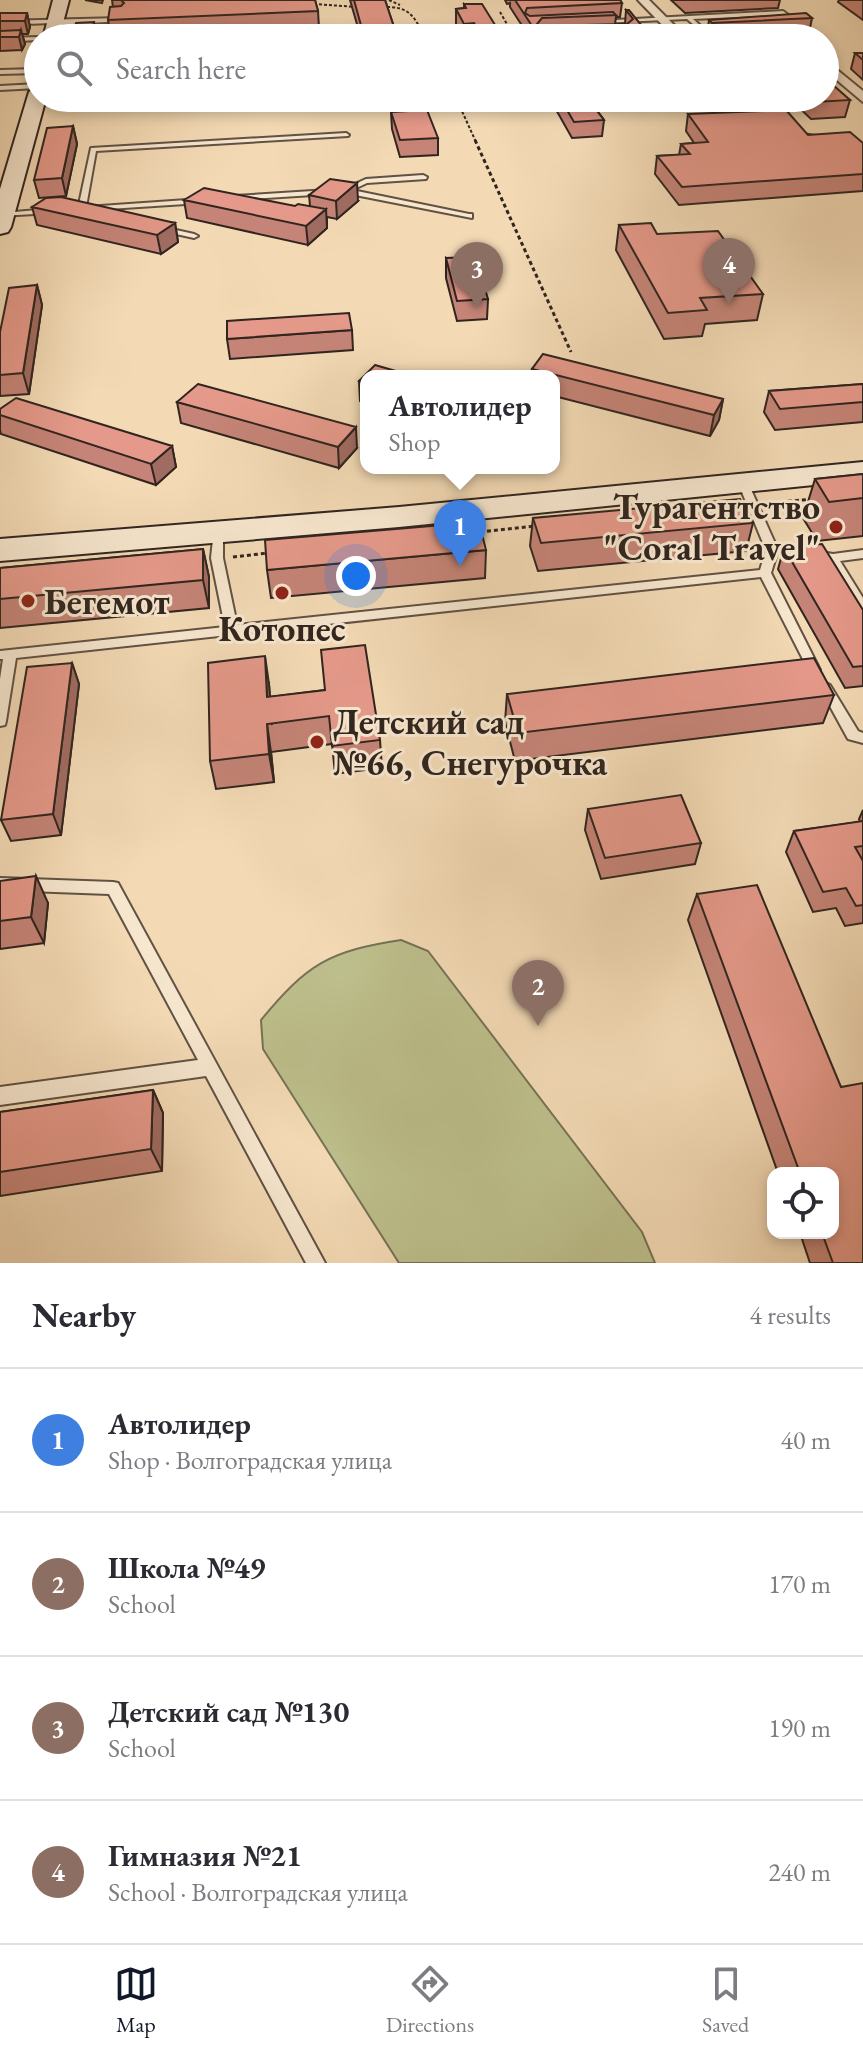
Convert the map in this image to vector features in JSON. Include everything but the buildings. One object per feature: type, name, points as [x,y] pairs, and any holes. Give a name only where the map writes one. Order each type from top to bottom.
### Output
[{"type":"main road","points":[[55,24],[61,0]]},
{"type":"main road","points":[[2,221],[32,112]]},
{"type":"main road","points":[[0,550],[218,545],[749,495],[863,471]]},
{"type":"street","points":[[643,0],[667,24]]},
{"type":"street","points":[[839,77],[863,98]]},
{"type":"lane","points":[[585,22],[783,13],[798,24]]},
{"type":"lane","points":[[688,17],[696,24]]},
{"type":"lane","points":[[94,24],[121,20]]},
{"type":"lane","points":[[0,23],[24,26]]},
{"type":"lane","points":[[0,40],[24,39]]},
{"type":"lane","points":[[0,72],[24,71]]},
{"type":"lane","points":[[0,88],[24,89]]},
{"type":"lane","points":[[82,209],[93,149],[346,135]]},
{"type":"lane","points":[[345,191],[366,181],[423,177]]},
{"type":"lane","points":[[262,209],[219,199],[345,191],[469,216]]},
{"type":"lane","points":[[2,221],[82,209],[204,200]]},
{"type":"lane","points":[[82,209],[110,215]]},
{"type":"lane","points":[[152,226],[194,236]]},
{"type":"lane","points":[[749,495],[772,550],[765,573],[853,735],[863,738]]},
{"type":"lane","points":[[218,545],[232,630]]},
{"type":"lane","points":[[772,550],[787,552]]},
{"type":"lane","points":[[802,554],[833,558],[863,554]]},
{"type":"lane","points":[[833,558],[863,608]]},
{"type":"lane","points":[[0,721],[5,655],[765,573]]},
{"type":"lane","points":[[800,671],[815,670]]},
{"type":"lane","points":[[0,884],[113,888],[316,1263]]},
{"type":"lane","points":[[0,1096],[210,1067]]},
{"type":"path","points":[[389,0],[411,9],[418,24]]},
{"type":"path","points":[[314,4],[359,7]]},
{"type":"path","points":[[373,8],[402,6]]},
{"type":"path","points":[[500,12],[507,24]]},
{"type":"path","points":[[462,112],[571,352]]},
{"type":"path","points":[[749,495],[816,498]]},
{"type":"path","points":[[469,533],[548,525]]},
{"type":"path","points":[[218,545],[280,552]]},
{"type":"green space","points":[[401,940],[428,951],[642,1232],[655,1263],[399,1263],[263,1049],[261,1020],[292,985],[321,963],[355,949]]},
{"type":"place","name":"Гимназия №21","points":[[729,304]]},
{"type":"place","name":"Детский сад №130","points":[[477,308]]},
{"type":"place","name":"Турагентство \"Coral Travel\"","points":[[836,527]]},
{"type":"place","name":"Автолидер","points":[[460,566]]},
{"type":"place","name":"Котопес","points":[[282,593]]},
{"type":"place","name":"Бегемот","points":[[28,601]]},
{"type":"place","name":"Детский сад №66, Снегурочка","points":[[317,742]]},
{"type":"place","name":"Школа №49","points":[[538,1026]]}]
